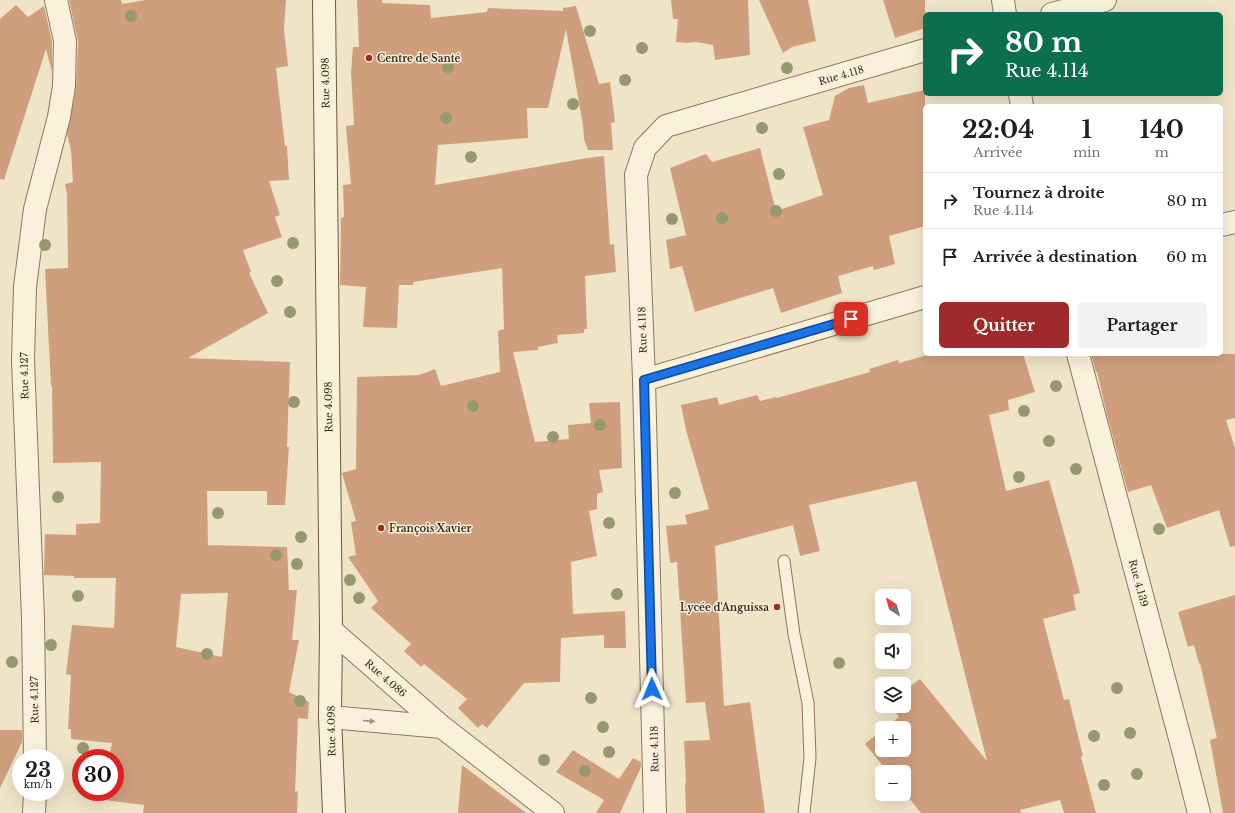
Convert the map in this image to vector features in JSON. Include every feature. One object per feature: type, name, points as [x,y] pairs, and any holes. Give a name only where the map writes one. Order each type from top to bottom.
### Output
[{"type":"street","name":"Rue 4.127","points":[[35,749],[33,618],[23,360],[25,287],[35,209],[59,117],[64,86],[65,41],[56,0]]},
{"type":"street","name":"Rue 4.098","points":[[324,0],[331,630],[330,717],[334,813]]},
{"type":"street","points":[[1003,0],[1005,12]]},
{"type":"street","points":[[1060,12],[1105,0]]},
{"type":"street","name":"Rue 4.118","points":[[655,813],[644,380],[636,175],[645,148],[666,126],[923,51]]},
{"type":"street","points":[[1223,225],[1235,222]]},
{"type":"street","points":[[644,380],[923,298]]},
{"type":"street","name":"Rue 4.139","points":[[1079,356],[1183,750],[1198,813]]},
{"type":"street","name":"Rue 4.086","points":[[331,630],[442,727],[553,813]]},
{"type":"street","points":[[330,717],[442,727]]},
{"type":"street","points":[[34,813],[35,801]]},
{"type":"lane","points":[[784,561],[794,634],[808,703],[810,758],[804,813]]},
{"type":"building","points":[[69,0],[121,0],[122,4],[146,0],[286,0],[284,30],[288,66],[276,68],[285,146],[287,146],[289,180],[269,181],[280,215],[275,217],[282,237],[243,250],[251,272],[249,273],[268,313],[188,358],[290,362],[287,447],[289,447],[285,505],[267,505],[267,491],[207,491],[208,545],[287,547],[289,590],[297,590],[292,640],[299,640],[289,692],[309,702],[308,719],[298,718],[295,792],[298,791],[297,813],[143,813],[144,805],[112,801],[124,801],[124,749],[111,749],[112,743],[71,739],[71,729],[68,729],[71,675],[66,674],[72,625],[114,628],[116,578],[74,578],[74,576],[44,575],[45,534],[76,535],[76,524],[100,523],[101,462],[53,463],[52,386],[45,269],[68,268],[67,194],[65,184],[73,182],[71,150],[67,134],[76,88],[78,41]],"holes":[[[228,593],[222,657],[176,647],[181,594]]]},
{"type":"building","points":[[357,0],[382,0],[382,3],[430,5],[431,18],[487,12],[488,8],[563,11],[563,8],[576,6],[599,84],[610,82],[615,122],[611,123],[613,150],[588,150],[584,139],[583,125],[566,29],[548,108],[527,108],[528,138],[438,145],[435,185],[604,156],[610,245],[614,244],[616,272],[585,276],[587,329],[584,329],[584,333],[557,335],[558,343],[538,347],[538,350],[513,352],[535,442],[569,439],[568,425],[591,423],[589,403],[620,402],[622,468],[599,470],[603,492],[597,494],[597,509],[589,511],[597,556],[571,562],[573,614],[625,611],[626,648],[604,648],[604,635],[561,638],[560,682],[524,683],[487,728],[482,724],[478,728],[458,708],[467,699],[424,664],[421,667],[404,651],[411,644],[371,608],[378,601],[348,557],[356,555],[351,522],[356,521],[342,473],[356,469],[357,377],[419,375],[435,369],[441,386],[500,372],[498,331],[504,329],[502,268],[413,282],[413,285],[399,285],[397,328],[363,327],[366,287],[340,285],[341,218],[344,217],[343,185],[351,184],[346,126],[354,125],[351,72],[353,47],[359,47]]},
{"type":"building","points":[[671,0],[748,0],[750,55],[715,60],[713,45],[696,42],[676,42],[678,19],[673,19]]},
{"type":"building","points":[[759,0],[808,0],[816,41],[792,47],[783,53]]},
{"type":"building","points":[[883,0],[925,0],[923,29],[895,38]]},
{"type":"building","points":[[16,5],[28,17],[44,6],[52,42],[52,72],[46,49],[4,180],[0,179],[0,19]]},
{"type":"building","points":[[864,85],[868,103],[923,90],[925,104],[923,104],[923,227],[889,236],[895,264],[874,270],[873,266],[838,276],[842,293],[781,313],[773,288],[695,312],[682,266],[670,269],[666,240],[686,235],[670,168],[706,154],[712,162],[760,148],[776,211],[823,195],[803,127],[829,120],[835,96],[849,88]]},
{"type":"building","points":[[1223,354],[1235,354],[1235,418],[1226,420],[1235,448],[1235,546],[1230,547],[1219,510],[1167,528],[1151,485],[1128,492],[1092,356],[1223,356]]},
{"type":"building","points":[[924,356],[1024,356],[1035,392],[1008,400],[1009,410],[989,415],[1006,491],[1049,480],[1072,561],[1080,593],[1073,595],[1076,610],[1043,619],[1064,700],[1069,699],[1083,756],[1081,757],[1096,813],[1064,813],[1060,800],[1020,810],[1021,813],[921,813],[911,801],[911,765],[882,765],[876,757],[911,757],[911,721],[894,721],[899,717],[896,713],[911,713],[911,686],[920,679],[987,761],[916,481],[809,505],[820,551],[800,556],[793,525],[715,546],[724,706],[750,702],[765,813],[686,813],[684,741],[710,740],[705,702],[686,703],[677,562],[670,563],[666,526],[687,524],[685,515],[709,509],[686,430],[681,405],[717,397],[719,405],[757,395],[760,401],[777,398],[870,372],[869,369],[898,360],[899,363]]},
{"type":"building","points":[[1235,595],[1235,813],[1223,813],[1210,740],[1217,738],[1200,663],[1199,664],[1194,645],[1188,647],[1178,612]]},
{"type":"building","points":[[0,730],[22,730],[22,742],[19,749],[12,749],[12,763],[0,788]]},
{"type":"building","points":[[875,736],[875,756],[865,744]]},
{"type":"building","points":[[573,750],[619,779],[633,758],[641,762],[641,767],[620,813],[596,813],[604,800],[556,772]]},
{"type":"building","points":[[462,765],[526,813],[458,813]]},
{"type":"place","name":"Centre de Santé","points":[[369,58]]},
{"type":"place","name":"François Xavier","points":[[381,528]]},
{"type":"place","name":"Lycée d'Anguissa","points":[[777,607]]},
{"type":"route","points":[[652,689],[644,380],[851,319]]}]
